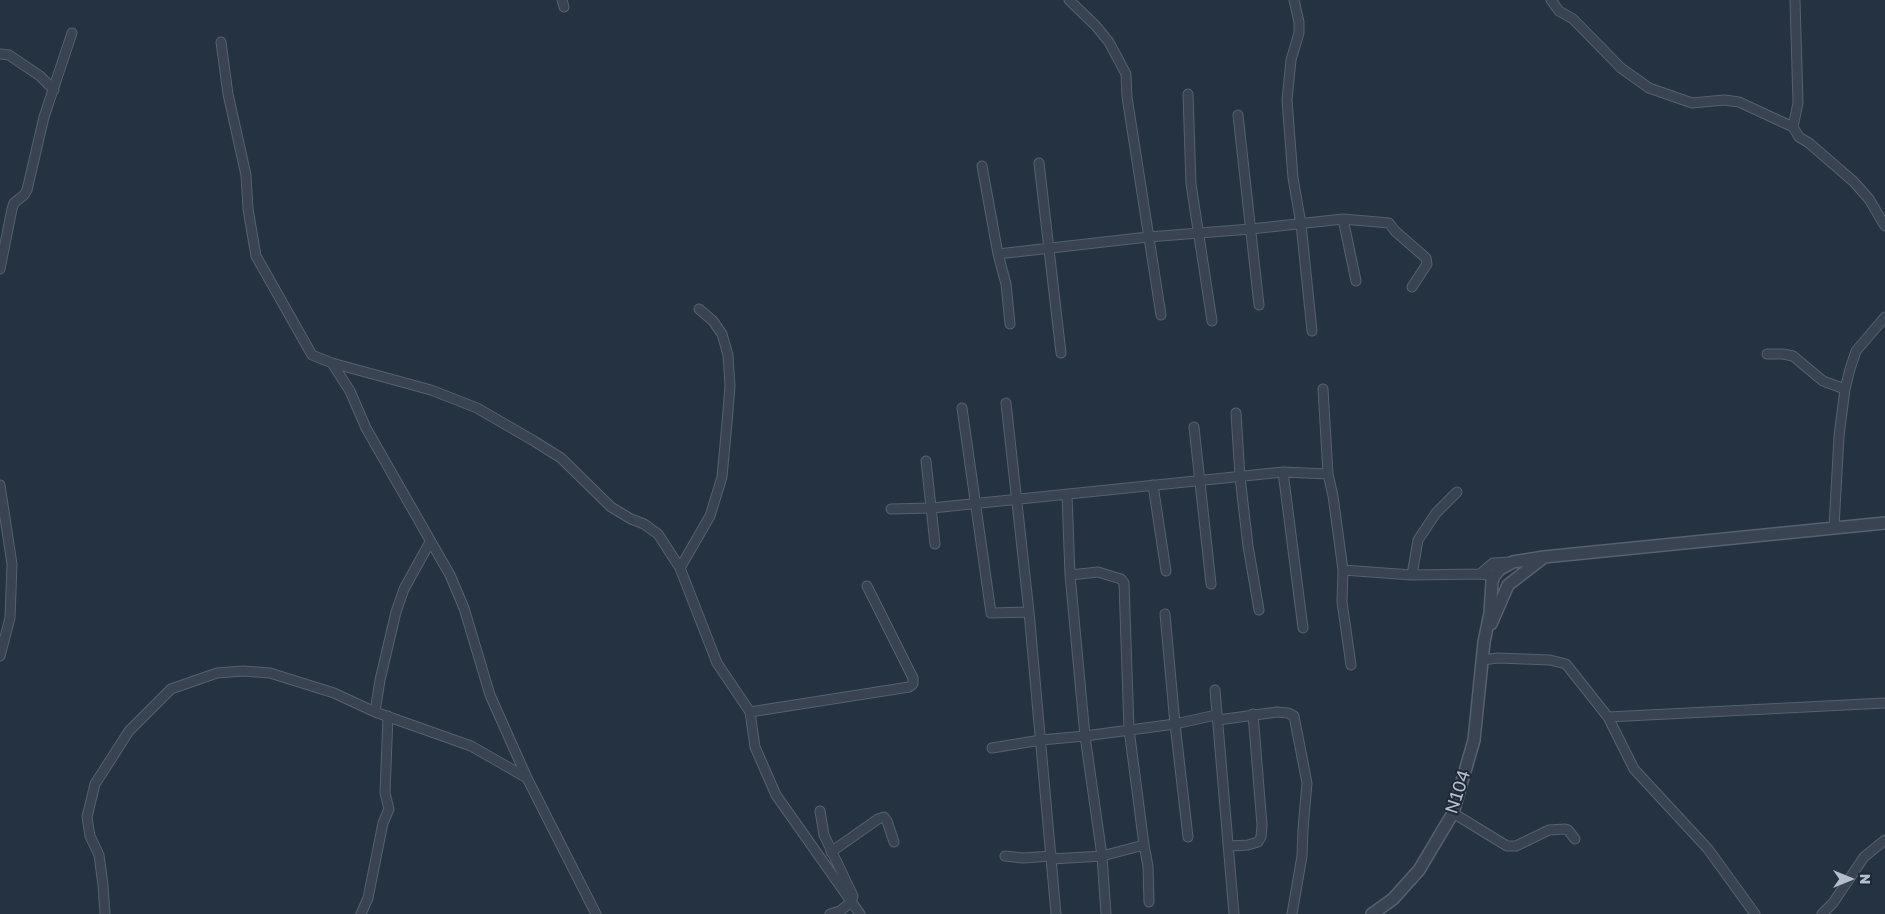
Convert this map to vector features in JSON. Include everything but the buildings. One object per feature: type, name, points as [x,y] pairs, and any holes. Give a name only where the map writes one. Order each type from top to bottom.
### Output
[{"type":"street","points":[[1069,0],[1095,25],[1108,42],[1126,74],[1148,237],[1161,314]]},
{"type":"street","points":[[1294,0],[1299,22],[1299,33],[1291,60],[1287,100],[1293,178],[1301,224],[1312,331]]},
{"type":"street","points":[[1550,0],[1559,12],[1573,18],[1621,68],[1649,88],[1692,103],[1724,100],[1739,102],[1793,127],[1799,137],[1809,143],[1854,182],[1868,199],[1885,226]]},
{"type":"street","points":[[1793,127],[1798,103],[1795,0]]},
{"type":"street","points":[[0,269],[12,209],[14,203],[27,190],[44,117],[72,33]]},
{"type":"street","points":[[221,42],[228,94],[246,175],[248,209],[256,256],[312,356],[431,390],[477,408],[561,458],[611,508],[644,524],[658,534],[680,568],[717,664],[750,712],[755,746],[776,795],[860,914]]},
{"type":"street","points":[[0,54],[9,55],[40,76],[54,90]]},
{"type":"street","points":[[1188,94],[1191,184],[1212,321]]},
{"type":"street","points":[[1238,115],[1260,305]]},
{"type":"street","points":[[1039,163],[1061,353]]},
{"type":"street","points":[[982,166],[998,254],[1006,284],[1010,324]]},
{"type":"street","points":[[1343,219],[1356,282]]},
{"type":"street","points":[[998,254],[1148,237],[1198,234],[1343,219],[1389,223],[1395,231],[1426,258],[1427,264],[1412,288]]},
{"type":"street","points":[[680,568],[710,516],[722,477],[730,386],[728,355],[722,334],[713,321],[699,309]]},
{"type":"street","points":[[1834,527],[1839,436],[1845,389],[1856,352],[1885,317]]},
{"type":"street","points":[[1767,354],[1793,356],[1823,381],[1845,389]]},
{"type":"street","points":[[332,363],[350,391],[366,428],[450,575],[464,608],[490,695],[527,778],[596,914]]},
{"type":"street","points":[[1323,390],[1328,474],[1334,496],[1343,570],[1342,602],[1351,665]]},
{"type":"street","points":[[1006,404],[1029,612],[1056,914]]},
{"type":"street","points":[[962,408],[991,613],[1029,612]]},
{"type":"street","points":[[1236,412],[1240,477],[1248,546],[1259,610]]},
{"type":"street","points":[[1194,427],[1211,584]]},
{"type":"street","points":[[926,460],[935,544]]},
{"type":"street","points":[[890,509],[932,508],[1283,472],[1328,474]]},
{"type":"street","points":[[1283,472],[1303,628]]},
{"type":"street","points":[[0,485],[12,564],[10,618],[0,656]]},
{"type":"street","points":[[1153,485],[1166,571]]},
{"type":"street","points":[[1412,575],[1418,540],[1436,513],[1457,492]]},
{"type":"street","points":[[1067,494],[1070,574],[1085,736],[1102,856],[1106,914]]},
{"type":"street","points":[[1480,574],[1494,563],[1885,523]]},
{"type":"street","points":[[375,712],[396,612],[404,589],[430,542]]},
{"type":"street","name":"N104","points":[[1484,642],[1508,586],[1544,557]]},
{"type":"street","points":[[1343,570],[1412,575],[1480,574],[1494,576],[1500,569],[1513,562]]},
{"type":"street","points":[[1070,574],[1098,572],[1121,579],[1124,583],[1129,729],[1148,866],[1149,902]]},
{"type":"street","name":"N104","points":[[1372,914],[1393,898],[1419,870],[1452,813],[1474,740],[1484,642],[1490,613],[1494,576]]},
{"type":"street","points":[[750,712],[909,687],[913,684],[913,678],[867,586]]},
{"type":"street","points":[[1165,614],[1188,837]]},
{"type":"street","points":[[1482,660],[1498,658],[1550,660],[1566,664],[1608,717],[1634,769],[1708,849],[1755,914]]},
{"type":"street","points":[[105,914],[99,855],[90,836],[87,818],[94,784],[129,731],[171,689],[217,673],[243,671],[270,673],[334,693],[375,712],[471,746],[527,778]]},
{"type":"street","points":[[1215,690],[1234,914]]},
{"type":"street","points":[[1608,717],[1885,703]]},
{"type":"street","points":[[992,748],[1217,717],[1288,713],[1294,716],[1307,783],[1302,856],[1292,914]]},
{"type":"street","points":[[1228,846],[1248,845],[1258,842],[1261,837],[1262,825],[1253,714]]},
{"type":"street","points":[[361,914],[368,898],[383,823],[389,809],[385,793],[388,716]]},
{"type":"street","points":[[820,812],[821,824],[831,852],[853,896],[851,902],[840,911],[830,914]]},
{"type":"street","points":[[1452,813],[1507,846],[1516,846],[1549,830],[1568,830],[1575,839]]},
{"type":"street","points":[[831,852],[878,819],[884,818],[887,821],[894,842]]},
{"type":"street","points":[[1822,914],[1833,903],[1864,857],[1885,840]]},
{"type":"street","points":[[1005,856],[1052,858],[1102,856],[1144,845]]}]
